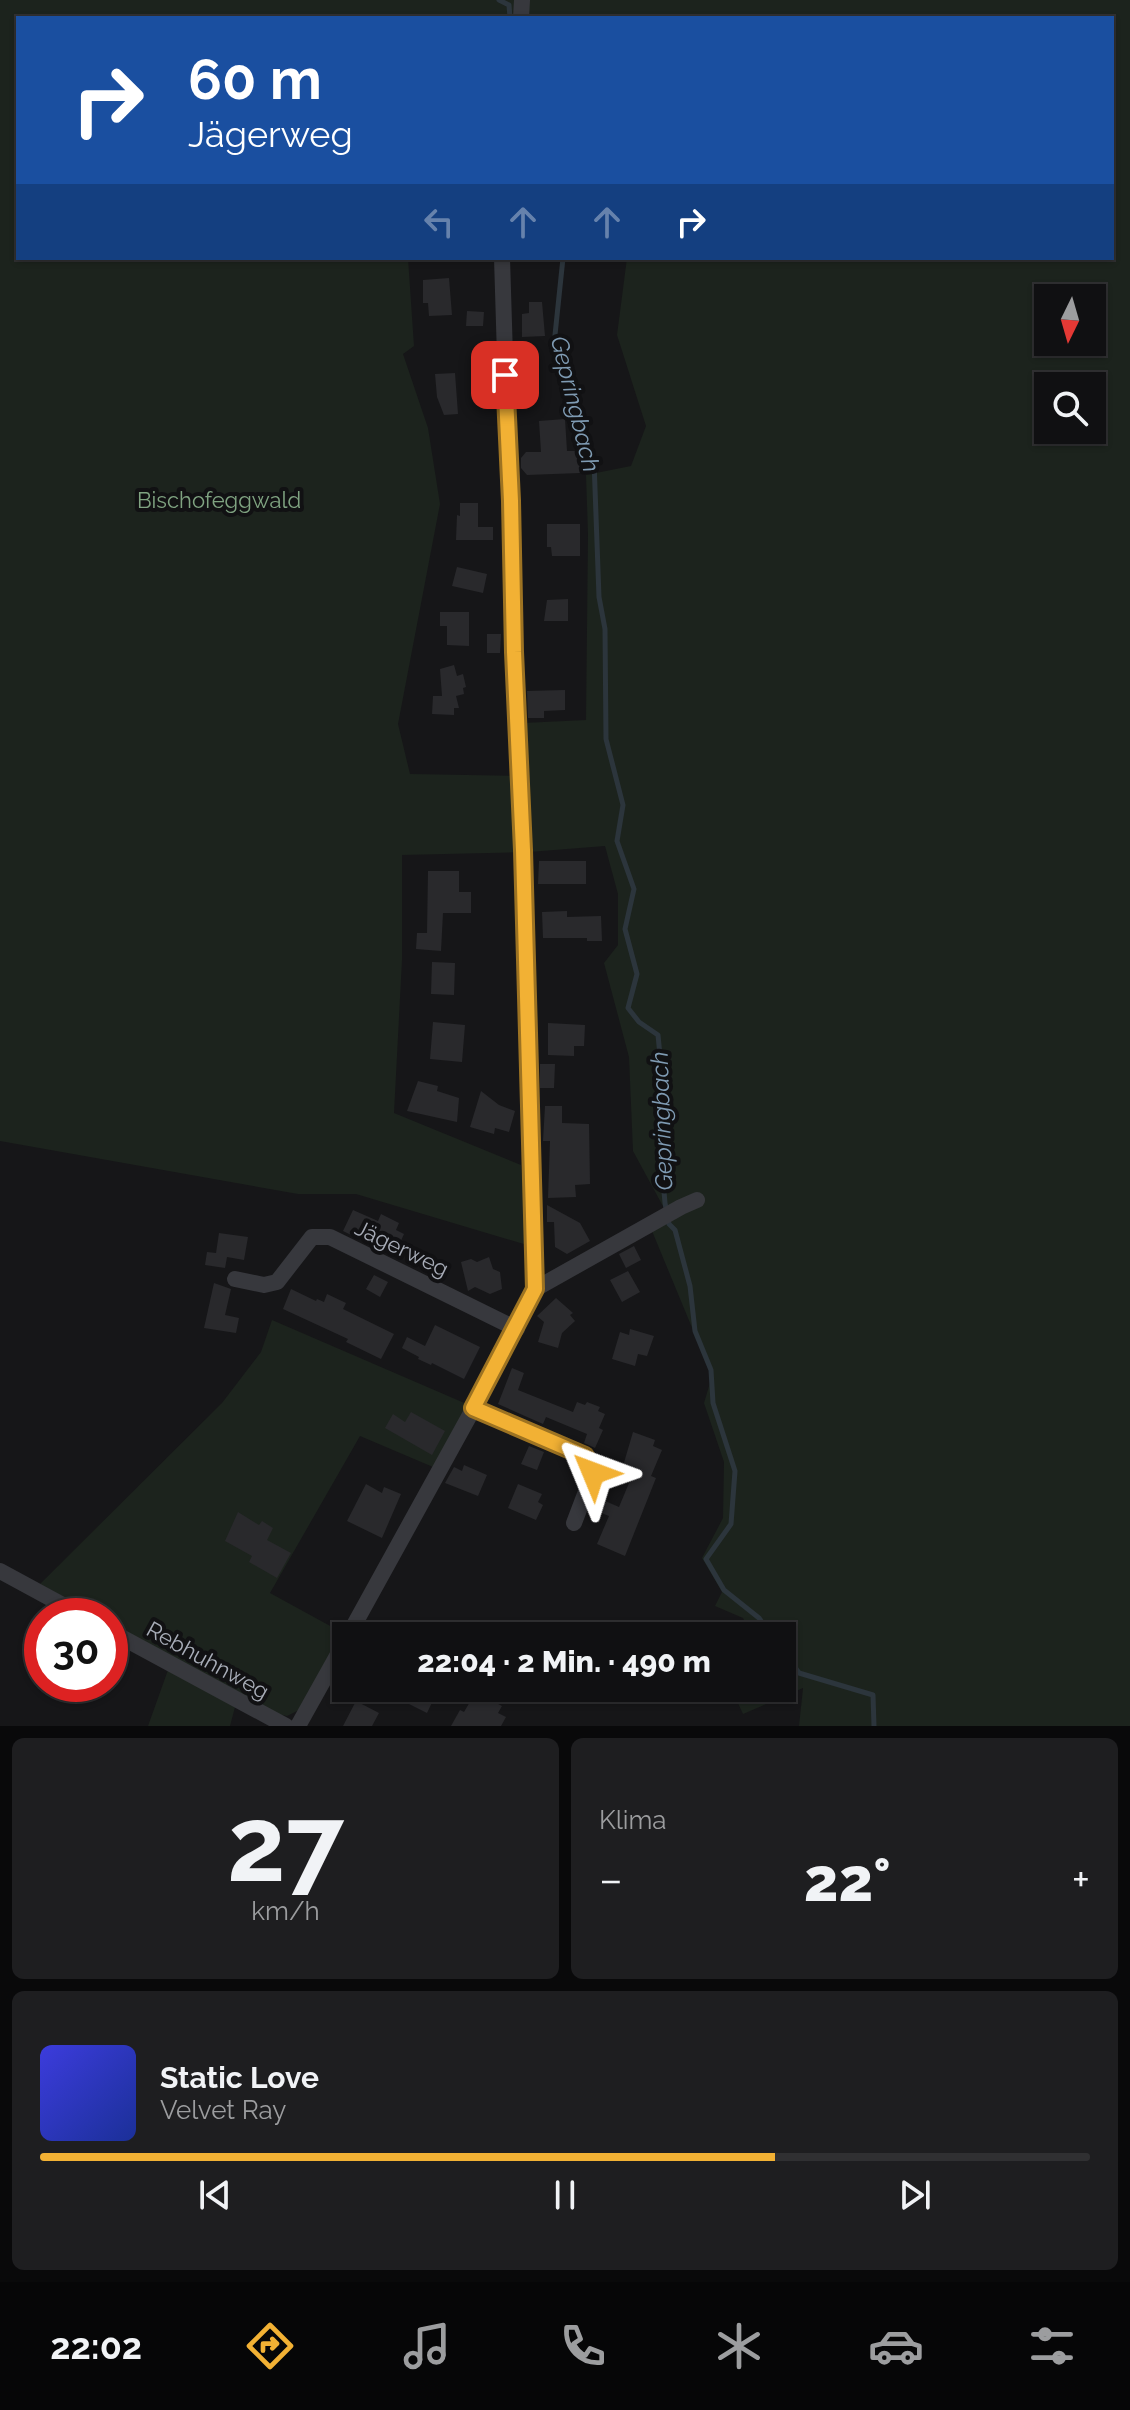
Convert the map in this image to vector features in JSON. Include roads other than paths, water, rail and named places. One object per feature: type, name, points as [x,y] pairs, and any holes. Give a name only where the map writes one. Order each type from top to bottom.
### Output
[{"type":"street","points":[[356,1622],[517,1329],[535,1289],[502,260]]},
{"type":"street","points":[[535,1289],[697,1200]]},
{"type":"street","name":"Jägerweg","points":[[235,1279],[264,1285],[277,1282],[312,1237],[320,1235],[343,1243],[517,1329]]},
{"type":"street","points":[[473,1408],[585,1456],[593,1473],[574,1523]]},
{"type":"street","points":[[0,1571],[50,1598]]},
{"type":"street","name":"Rebhuhnweg","points":[[128,1641],[286,1726]]},
{"type":"street","points":[[298,1726],[332,1665]]},
{"type":"waterway","name":"Gepringbach","points":[[499,0],[509,5],[510,16]]},
{"type":"waterway","name":"Gepringbach","points":[[563,260],[555,335],[577,398],[581,438],[594,461],[599,597],[605,629],[606,739],[623,805],[617,841],[634,889],[625,929],[637,974],[628,1008],[639,1022],[658,1035],[665,1107],[660,1146],[665,1203],[690,1286],[695,1331],[711,1370],[713,1403],[735,1471],[731,1524],[706,1559],[724,1590],[762,1622]]},
{"type":"waterway","name":"Gepringbach","points":[[796,1669],[799,1673],[873,1695],[874,1726]]},
{"type":"park label","name":"Bischofeggwald","points":[[219,500]]}]
